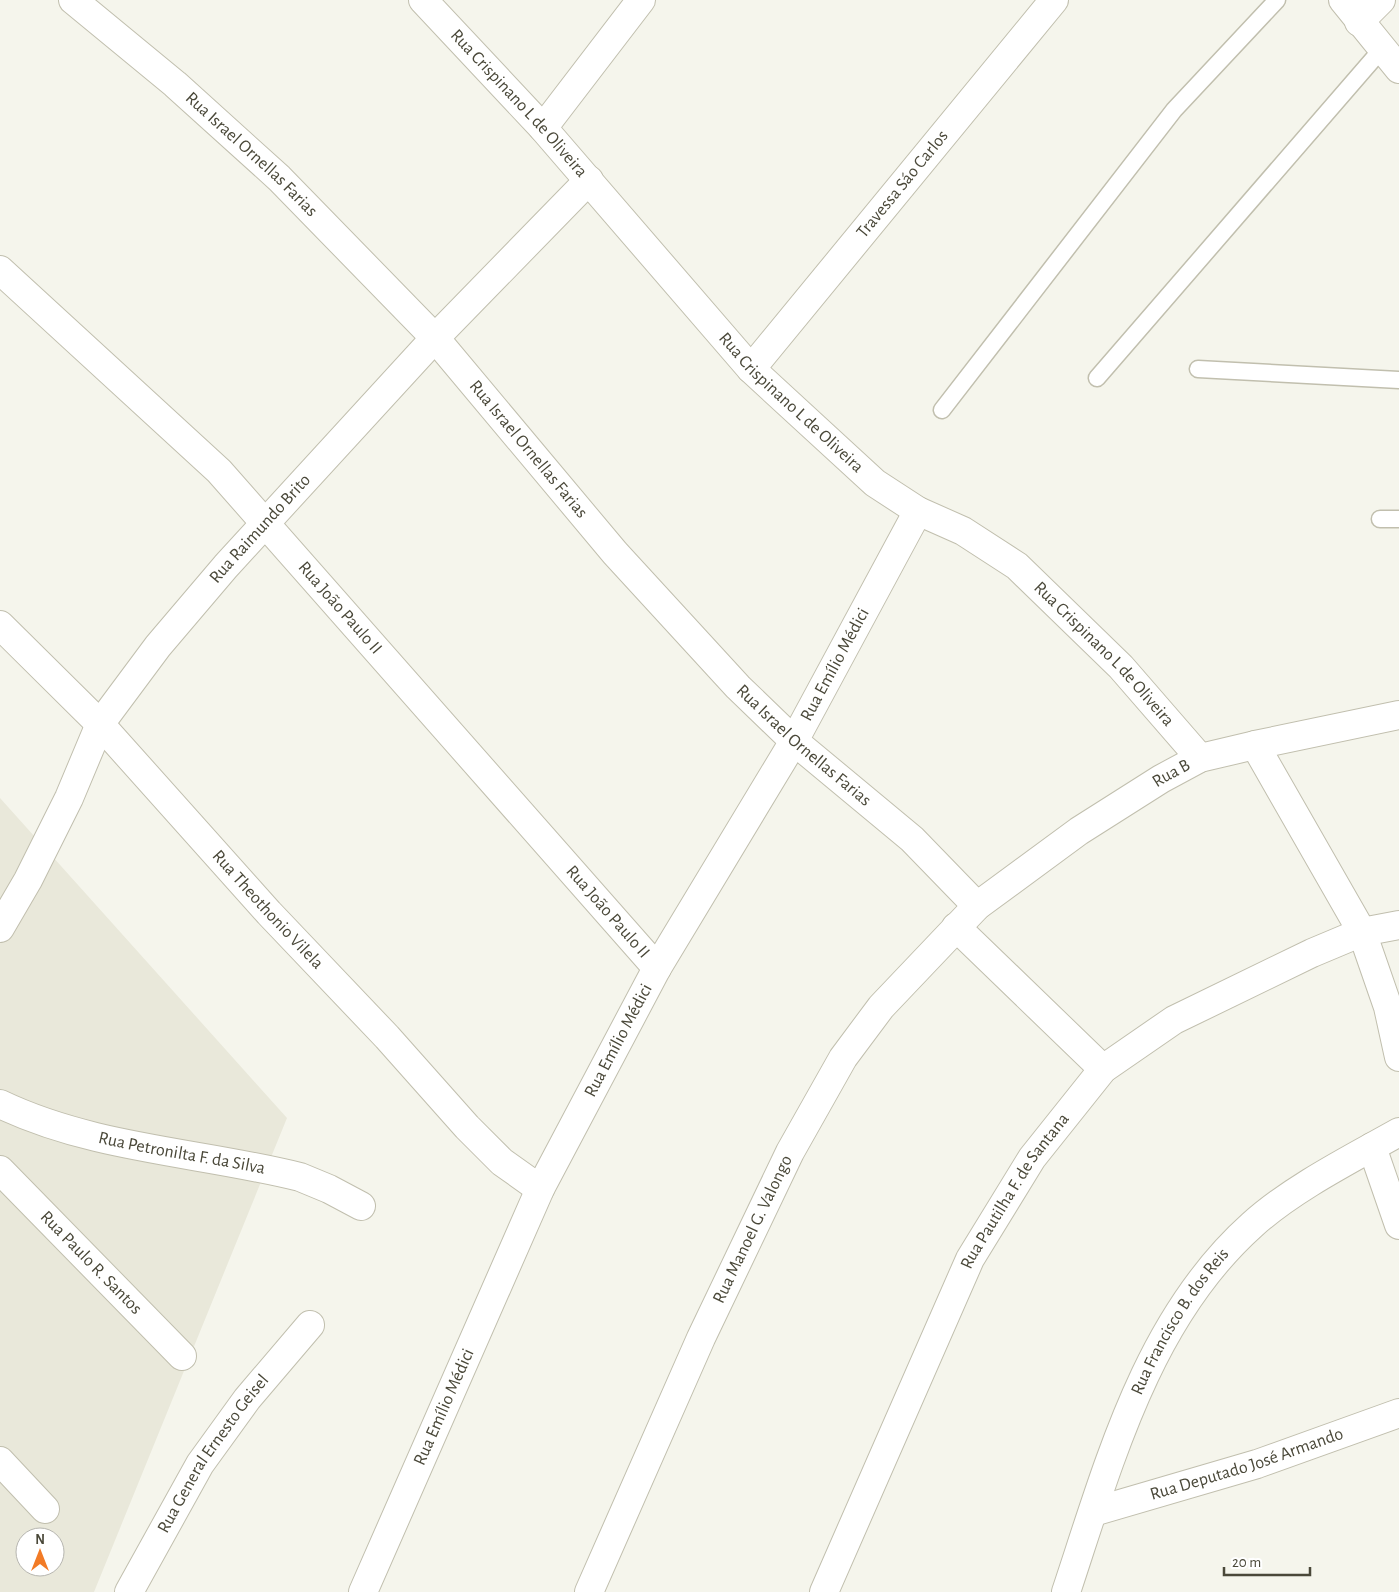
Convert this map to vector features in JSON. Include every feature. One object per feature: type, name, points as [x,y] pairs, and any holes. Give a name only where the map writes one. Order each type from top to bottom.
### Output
[{"type":"street","name":"Rua Israel Ornellas Farias","points":[[73,0],[174,84],[279,178],[435,338],[615,553],[738,687],[794,741],[912,839],[977,906]]},
{"type":"street","name":"Rua Crispinano L de Oliveira","points":[[424,0],[544,128],[751,369],[875,483],[918,512],[963,531],[1017,566],[1121,666],[1200,758]]},
{"type":"street","points":[[544,128],[641,0]]},
{"type":"street","name":"Travessa Sáo Carlos","points":[[751,369],[1054,0]]},
{"type":"street","points":[[1343,0],[1390,59]]},
{"type":"street","points":[[1359,22],[1381,0]]},
{"type":"street","name":"Rua Raimundo Brito","points":[[0,928],[28,880],[69,798],[100,724],[158,646],[226,566],[267,524],[435,338],[588,180]]},
{"type":"street","name":"Rua João Paulo II","points":[[0,270],[219,471],[657,968]]},
{"type":"street","name":"Rua Emílio Médici","points":[[363,1592],[540,1189],[657,968],[794,741],[918,512]]},
{"type":"street","name":"Rua Theothonio Vilela","points":[[0,625],[100,724],[269,913],[387,1037],[467,1127],[502,1162],[540,1189]]},
{"type":"street","name":"Rua B","points":[[977,906],[1079,831],[1161,779],[1200,758],[1255,744],[1399,715]]},
{"type":"street","points":[[1255,744],[1362,932],[1388,1007],[1399,1057]]},
{"type":"street","name":"Rua Manoel G. Valongo","points":[[589,1592],[701,1338],[790,1152],[843,1058],[880,1007],[977,906]]},
{"type":"street","name":"Rua Pautilha F. de Santana","points":[[824,1592],[970,1259],[1032,1158],[1103,1069],[1174,1020],[1312,953],[1362,932],[1399,925]]},
{"type":"street","points":[[956,927],[1103,1069]]},
{"type":"street","name":"Rua Petronilta F. da Silva","points":[[0,1104],[25,1116],[83,1135],[300,1177],[329,1189],[361,1206]]},
{"type":"street","name":"Rua Francisco B. dos Reis","points":[[1066,1592],[1123,1427],[1154,1356],[1171,1325],[1205,1275],[1252,1225],[1288,1197],[1399,1132]]},
{"type":"street","points":[[1372,1147],[1399,1225]]},
{"type":"street","name":"Rua Paulo R. Santos","points":[[0,1170],[182,1356]]},
{"type":"street","name":"Rua General Ernesto Geisel","points":[[129,1592],[200,1464],[247,1399],[310,1325]]},
{"type":"street","name":"Rua Deputado José Armando","points":[[1093,1512],[1256,1464],[1399,1413]]},
{"type":"street","points":[[0,1460],[45,1509]]},
{"type":"lane","points":[[942,410],[1174,110],[1277,0]]},
{"type":"lane","points":[[1097,378],[1390,59]]},
{"type":"lane","points":[[1198,369],[1399,380]]},
{"type":"lane","points":[[1380,519],[1399,519]]},
{"type":"shaded area","points":[[0,798],[287,1118],[94,1592],[0,1592]]}]
